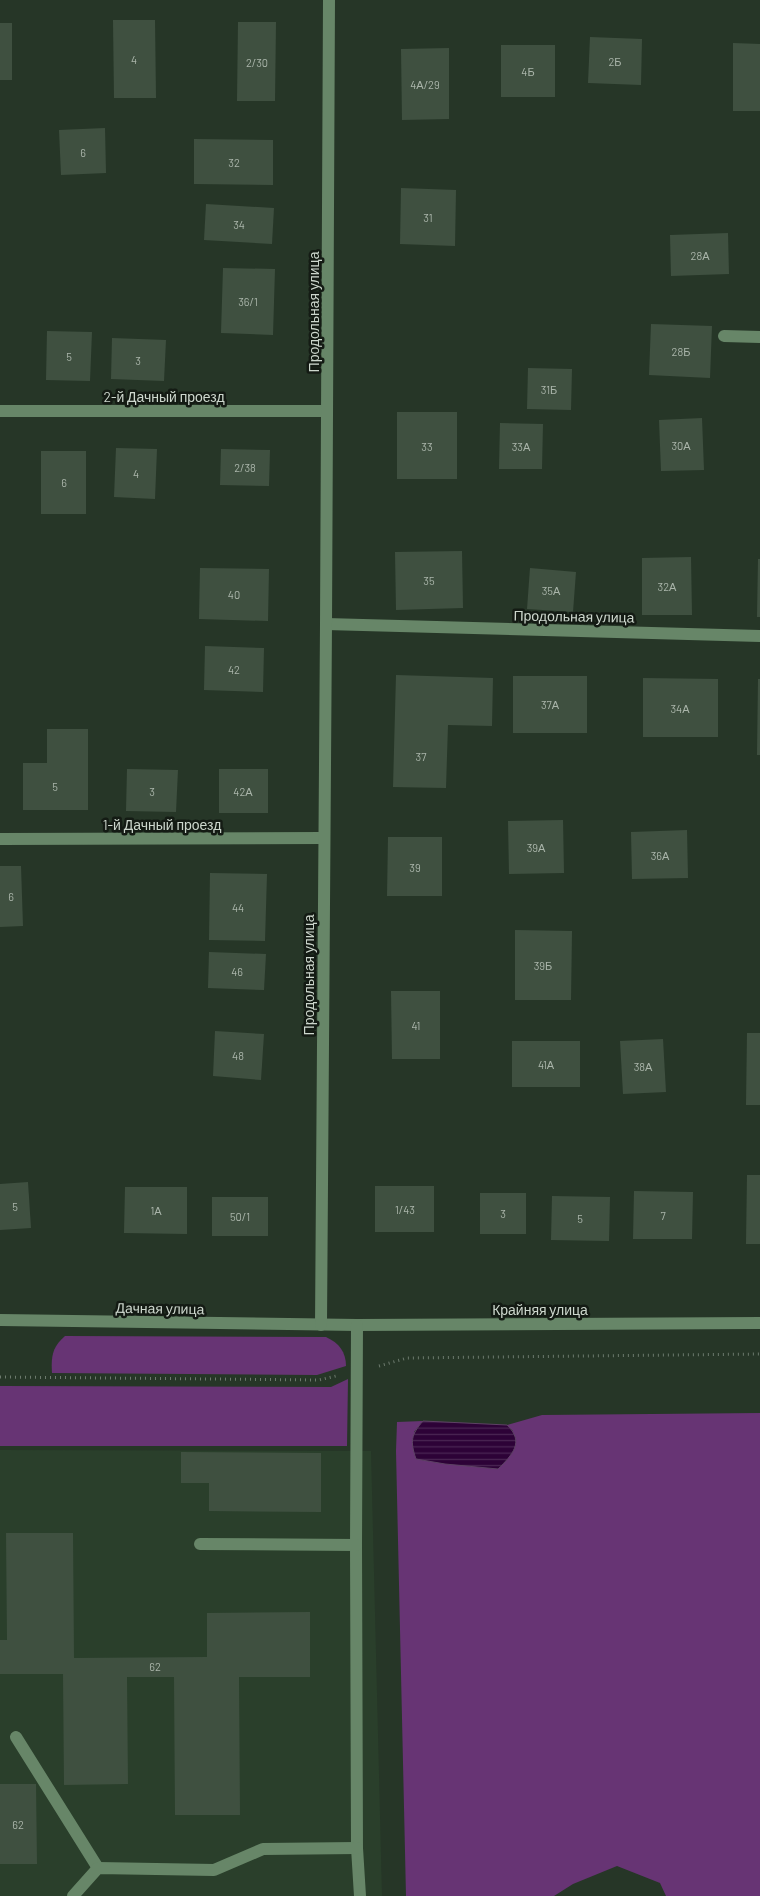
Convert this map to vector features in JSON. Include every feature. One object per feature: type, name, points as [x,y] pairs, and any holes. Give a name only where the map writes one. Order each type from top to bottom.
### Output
[{"type":"street","name":"Продольная улица","points":[[320,1325],[329,0]]},
{"type":"street","points":[[724,336],[760,336]]},
{"type":"street","name":"2-й Дачный проезд","points":[[0,411],[327,411]]},
{"type":"street","name":"Продольная улица","points":[[326,624],[760,636]]},
{"type":"street","name":"1-й Дачный проезд","points":[[0,839],[324,838]]},
{"type":"street","name":"Дачная улица","points":[[0,1320],[320,1325]]},
{"type":"street","name":"Крайняя улица","points":[[320,1325],[760,1323]]},
{"type":"street","points":[[357,1325],[357,1848],[360,1896]]},
{"type":"street","points":[[200,1544],[356,1545]]},
{"type":"street","points":[[16,1737],[98,1868]]},
{"type":"street","points":[[72,1896],[98,1868],[214,1870],[263,1850],[357,1848]]},
{"type":"path","points":[[0,1377],[319,1380],[407,1358],[760,1354]]},
{"type":"shaded area","points":[[65,1336],[326,1337],[341,1348],[345,1356],[346,1366],[317,1375],[52,1373],[53,1353],[57,1344]]},
{"type":"shaded area","points":[[348,1379],[347,1446],[0,1446],[0,1386],[331,1387]]},
{"type":"shaded area","points":[[760,1413],[760,1896],[666,1896],[660,1883],[617,1866],[573,1884],[554,1896],[406,1896],[396,1451],[397,1422],[423,1421],[414,1432],[513,1431],[507,1425],[542,1415]]},
{"type":"shaded area","points":[[423,1421],[507,1425],[515,1437],[516,1443],[508,1459],[498,1469],[416,1459],[412,1443],[416,1430]]},
{"type":"shaded area","points":[[0,1450],[371,1451],[382,1896],[0,1896]]},
{"type":"building","points":[[113,20],[155,20],[156,98],[114,98]]},
{"type":"building","points":[[238,22],[276,22],[275,101],[237,101]]},
{"type":"building","points":[[0,23],[12,23],[12,80],[0,80]]},
{"type":"building","points":[[590,37],[642,39],[641,85],[588,83]]},
{"type":"building","points":[[733,43],[760,44],[760,111],[733,111]]},
{"type":"building","points":[[501,45],[555,45],[555,97],[501,97]]},
{"type":"building","points":[[449,48],[449,119],[402,120],[401,49]]},
{"type":"building","points":[[105,128],[106,173],[61,175],[59,130]]},
{"type":"building","points":[[194,139],[273,140],[273,185],[194,184]]},
{"type":"building","points":[[401,188],[456,190],[455,246],[400,244]]},
{"type":"building","points":[[206,204],[274,208],[272,244],[204,240]]},
{"type":"building","points":[[728,233],[729,274],[671,276],[670,235]]},
{"type":"building","points":[[223,268],[275,269],[273,335],[221,333]]},
{"type":"building","points":[[651,324],[712,326],[710,378],[649,375]]},
{"type":"building","points":[[47,331],[92,332],[90,381],[46,380]]},
{"type":"building","points":[[112,338],[166,340],[164,381],[111,379]]},
{"type":"building","points":[[528,368],[572,369],[571,410],[527,409]]},
{"type":"building","points":[[397,412],[457,412],[457,479],[397,479]]},
{"type":"building","points":[[702,418],[704,470],[661,471],[659,420]]},
{"type":"building","points":[[500,423],[543,424],[542,469],[499,469]]},
{"type":"building","points":[[116,448],[157,449],[155,499],[114,497]]},
{"type":"building","points":[[221,449],[270,450],[269,486],[220,485]]},
{"type":"building","points":[[41,451],[86,451],[86,514],[41,514]]},
{"type":"building","points":[[462,551],[463,608],[396,610],[395,552]]},
{"type":"building","points":[[691,557],[692,615],[642,615],[642,558]]},
{"type":"building","points":[[758,559],[760,559],[760,617],[757,617]]},
{"type":"building","points":[[200,568],[269,569],[268,621],[199,619]]},
{"type":"building","points":[[530,568],[576,572],[573,612],[527,609]]},
{"type":"building","points":[[205,646],[264,648],[263,692],[204,690]]},
{"type":"building","points":[[396,675],[493,678],[492,726],[448,725],[446,788],[393,787]]},
{"type":"building","points":[[513,676],[587,676],[587,733],[513,733]]},
{"type":"building","points":[[643,678],[718,679],[718,737],[643,737]]},
{"type":"building","points":[[758,679],[760,679],[760,755],[757,755]]},
{"type":"building","points":[[47,729],[88,729],[88,810],[23,810],[23,763],[47,763]]},
{"type":"building","points":[[127,769],[178,770],[176,812],[126,811]]},
{"type":"building","points":[[219,769],[268,769],[268,813],[219,813]]},
{"type":"building","points":[[563,820],[564,873],[509,874],[508,821]]},
{"type":"building","points":[[687,830],[688,878],[632,879],[631,832]]},
{"type":"building","points":[[388,837],[442,837],[442,896],[387,896]]},
{"type":"building","points":[[0,866],[21,866],[23,926],[0,927]]},
{"type":"building","points":[[210,873],[267,874],[265,941],[209,940]]},
{"type":"building","points":[[515,930],[572,931],[571,1000],[515,1000]]},
{"type":"building","points":[[209,952],[266,954],[264,990],[208,988]]},
{"type":"building","points":[[391,991],[440,991],[440,1059],[392,1059]]},
{"type":"building","points":[[215,1031],[264,1034],[261,1080],[213,1076]]},
{"type":"building","points":[[747,1033],[760,1033],[760,1105],[746,1105]]},
{"type":"building","points":[[663,1039],[666,1092],[623,1094],[620,1041]]},
{"type":"building","points":[[512,1041],[580,1041],[580,1087],[512,1087]]},
{"type":"building","points":[[747,1175],[760,1175],[760,1244],[746,1244]]},
{"type":"building","points":[[28,1182],[31,1228],[0,1230],[0,1184]]},
{"type":"building","points":[[375,1186],[434,1186],[434,1232],[375,1232]]},
{"type":"building","points":[[125,1187],[187,1187],[187,1234],[124,1233]]},
{"type":"building","points":[[634,1191],[693,1192],[692,1239],[633,1239]]},
{"type":"building","points":[[480,1193],[526,1193],[526,1234],[480,1234]]},
{"type":"building","points":[[552,1196],[610,1197],[609,1241],[551,1240]]},
{"type":"building","points":[[212,1197],[268,1197],[268,1236],[212,1236]]},
{"type":"building","points":[[181,1452],[321,1453],[321,1512],[209,1511],[209,1483],[181,1483]]},
{"type":"building","points":[[6,1533],[73,1533],[74,1658],[207,1657],[207,1613],[310,1612],[310,1677],[239,1677],[240,1815],[175,1815],[174,1677],[127,1677],[128,1784],[64,1785],[63,1674],[0,1674],[0,1640],[7,1640]]},
{"type":"building","points":[[0,1784],[36,1784],[37,1864],[0,1864]]}]
